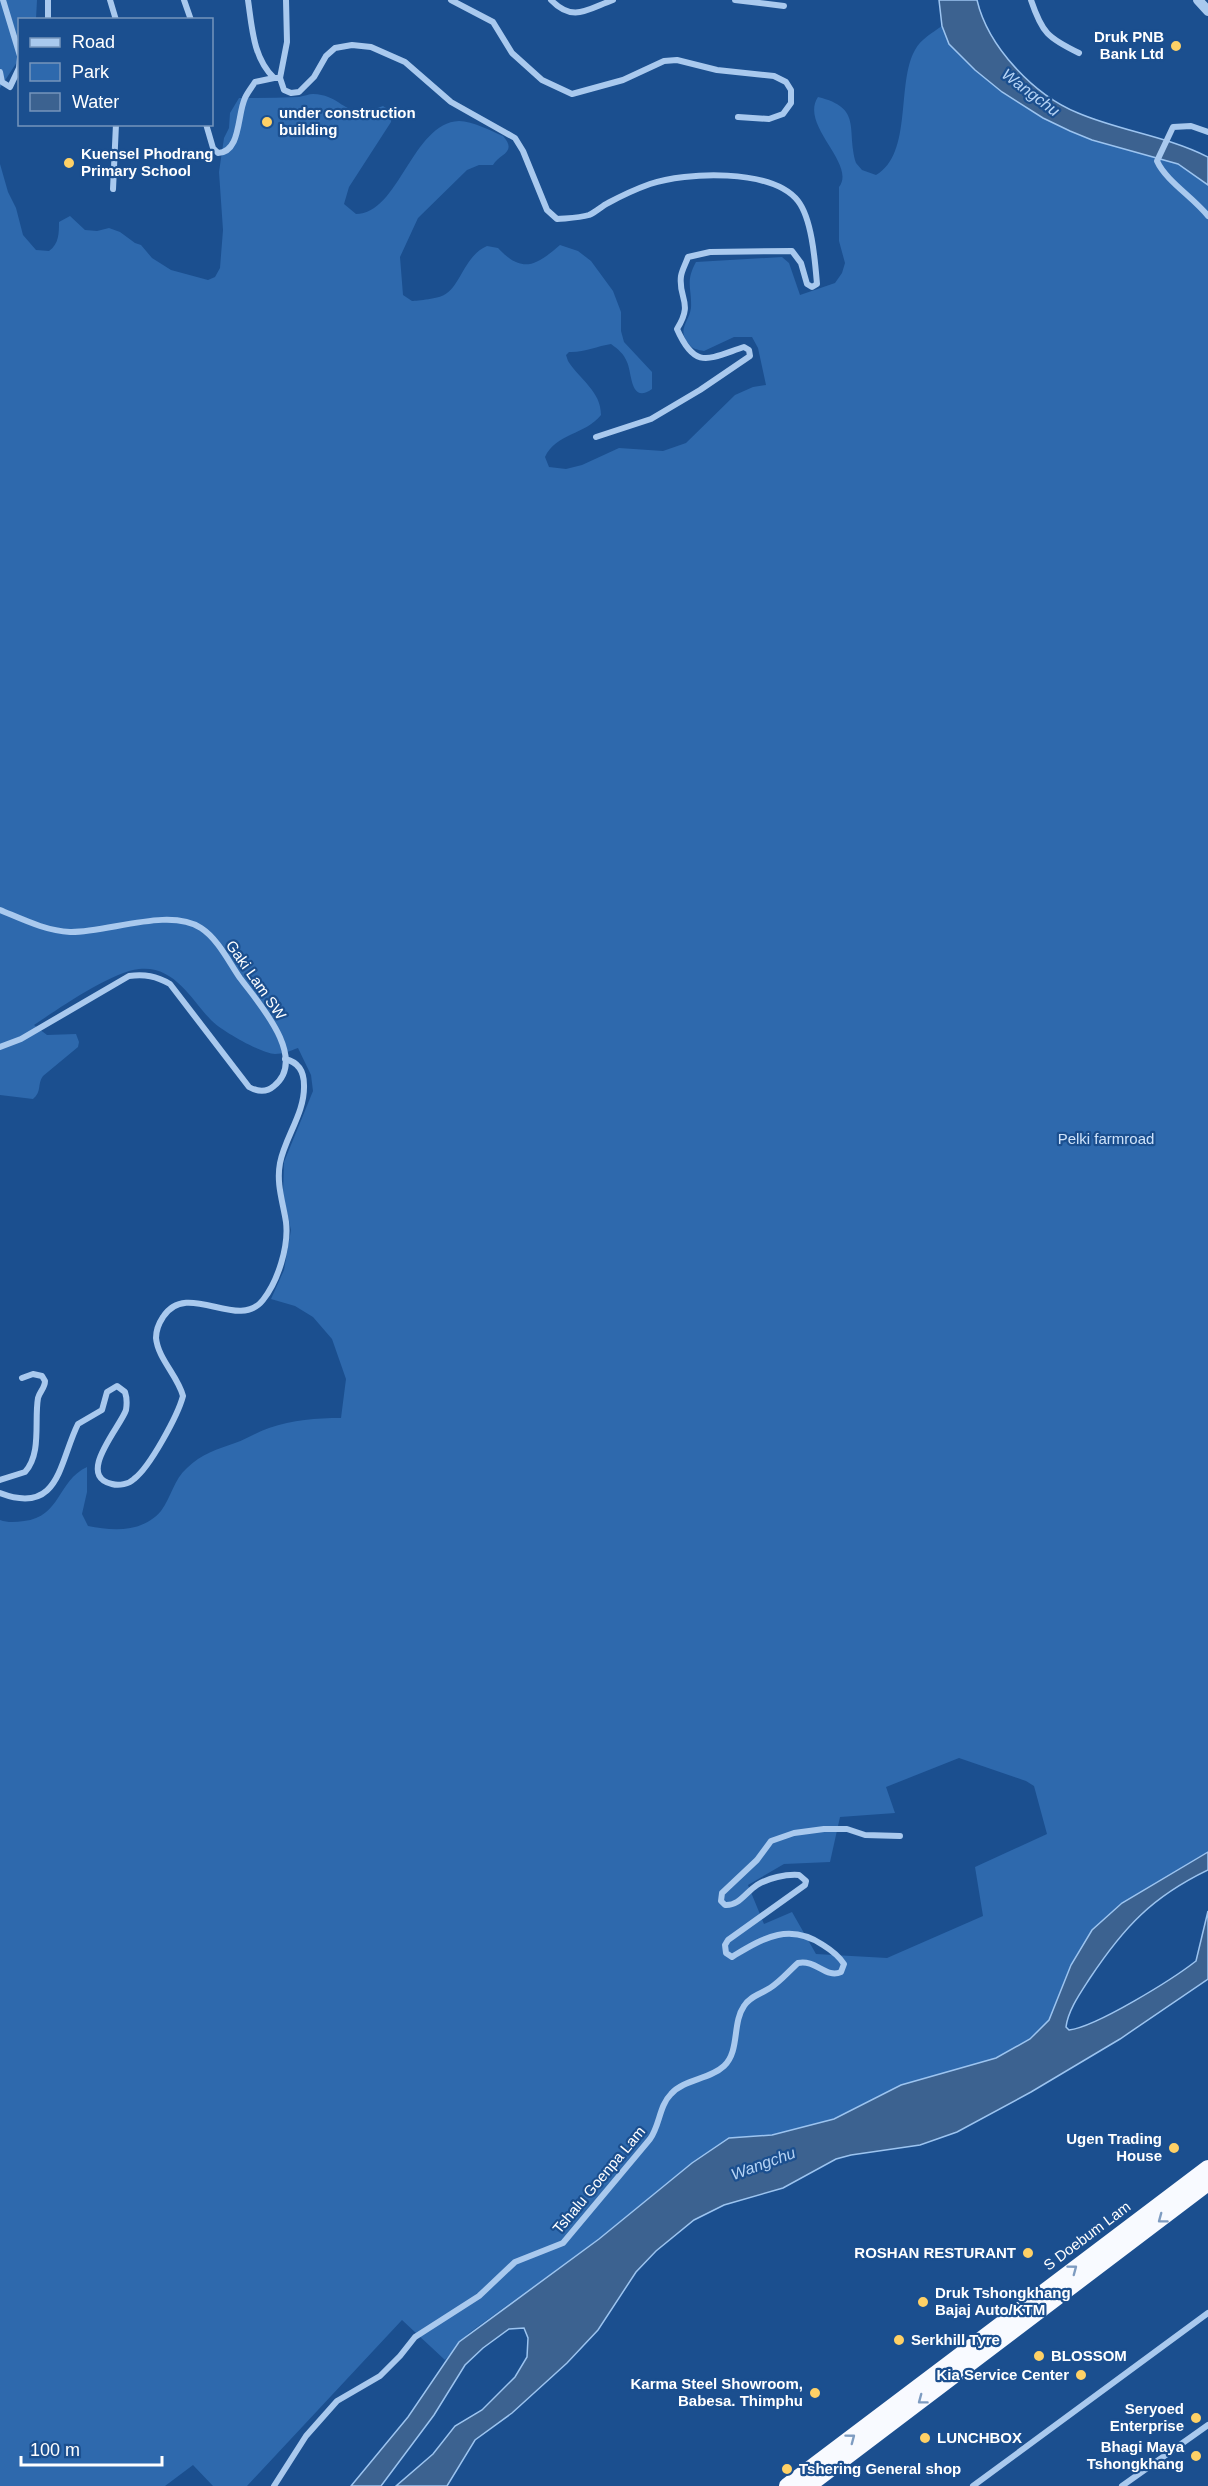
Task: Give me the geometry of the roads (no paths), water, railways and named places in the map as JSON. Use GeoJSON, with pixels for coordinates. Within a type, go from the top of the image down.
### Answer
{"type":"FeatureCollection","features":[{"type":"Feature","properties":{"kind":"highway","name":"S Doebum Lam"},"geometry":{"type":"LineString","coordinates":[[787,2486],[1208,2168]]}},
{"type":"Feature","properties":{"kind":"highway","name":"S Doebum Lam"},"geometry":{"type":"LineString","coordinates":[[808,2486],[1208,2183]]}},
{"type":"Feature","properties":{"kind":"street"},"geometry":{"type":"LineString","coordinates":[[3,0],[18,49]]}},
{"type":"Feature","properties":{"kind":"street"},"geometry":{"type":"LineString","coordinates":[[48,0],[48,18]]}},
{"type":"Feature","properties":{"kind":"street"},"geometry":{"type":"LineString","coordinates":[[110,0],[115,18]]}},
{"type":"Feature","properties":{"kind":"street"},"geometry":{"type":"LineString","coordinates":[[184,0],[190,18]]}},
{"type":"Feature","properties":{"kind":"street"},"geometry":{"type":"LineString","coordinates":[[248,0],[257,50],[264,68],[277,78],[284,90],[291,93],[299,92],[314,76],[326,56],[335,48],[352,45],[371,47],[405,62],[451,102],[515,138],[523,151],[547,210],[557,219],[591,214],[609,202],[652,184],[702,175],[733,175],[762,180],[797,199],[806,214],[818,284],[812,287],[807,284],[801,263],[792,251],[710,252],[688,257],[681,276],[686,305],[684,317],[677,329],[685,348],[695,357],[707,359],[744,347],[749,350],[750,356],[700,390],[651,419],[596,437]]}},
{"type":"Feature","properties":{"kind":"street"},"geometry":{"type":"LineString","coordinates":[[277,78],[287,42],[286,0]]}},
{"type":"Feature","properties":{"kind":"street"},"geometry":{"type":"LineString","coordinates":[[451,0],[493,22],[512,53],[542,80],[572,94],[623,80],[664,61],[677,60],[717,70],[774,76],[786,82],[791,90],[791,103],[783,114],[769,119],[738,117]]}},
{"type":"Feature","properties":{"kind":"street"},"geometry":{"type":"LineString","coordinates":[[551,0],[565,12],[578,13],[613,0]]}},
{"type":"Feature","properties":{"kind":"street"},"geometry":{"type":"LineString","coordinates":[[735,0],[784,6]]}},
{"type":"Feature","properties":{"kind":"street"},"geometry":{"type":"LineString","coordinates":[[1031,0],[1043,31],[1051,38],[1079,53]]}},
{"type":"Feature","properties":{"kind":"street"},"geometry":{"type":"LineString","coordinates":[[1198,0],[1208,11]]}},
{"type":"Feature","properties":{"kind":"street"},"geometry":{"type":"LineString","coordinates":[[0,72],[2,82],[10,87],[18,70]]}},
{"type":"Feature","properties":{"kind":"street"},"geometry":{"type":"LineString","coordinates":[[207,126],[213,148],[218,153],[225,153],[232,147],[244,99],[255,82],[277,78]]}},
{"type":"Feature","properties":{"kind":"street"},"geometry":{"type":"LineString","coordinates":[[113,189],[116,126]]}},
{"type":"Feature","properties":{"kind":"street"},"geometry":{"type":"LineString","coordinates":[[1208,132],[1191,126],[1173,127],[1157,161],[1162,172],[1188,193],[1208,216]]}},
{"type":"Feature","properties":{"kind":"street","name":"Gaki Lam SW"},"geometry":{"type":"LineString","coordinates":[[0,910],[62,932],[91,931],[168,920],[188,922],[197,926],[211,937],[270,1018],[283,1044],[285,1059]]}},
{"type":"Feature","properties":{"kind":"street"},"geometry":{"type":"LineString","coordinates":[[0,1047],[21,1039],[129,976],[144,974],[157,977],[170,984],[249,1087],[257,1092],[276,1085],[285,1059],[299,1065],[304,1086],[300,1109],[280,1165],[279,1188],[286,1234],[282,1257],[273,1283],[262,1302],[249,1310],[186,1303],[172,1307],[162,1317],[157,1332],[158,1344],[183,1396],[156,1450],[136,1478],[124,1484],[113,1484],[103,1480],[99,1470],[99,1455],[127,1407],[125,1392],[117,1386],[107,1392],[102,1410],[78,1424],[63,1464],[45,1492],[28,1500],[0,1492]]}},
{"type":"Feature","properties":{"kind":"street"},"geometry":{"type":"LineString","coordinates":[[0,1480],[25,1472],[33,1452],[37,1432],[38,1398],[45,1381],[42,1376],[33,1374],[22,1378]]}},
{"type":"Feature","properties":{"kind":"street","name":"Tshalu Goenpa Lam"},"geometry":{"type":"LineString","coordinates":[[274,2486],[306,2436],[337,2401],[380,2376],[415,2337],[479,2296],[515,2262],[563,2243],[656,2131],[666,2100],[673,2092],[725,2066],[734,2046],[740,2012],[751,1998],[772,1987],[798,1963],[812,1963],[831,1974],[837,1975],[841,1972],[844,1964],[840,1958],[806,1935],[771,1936],[732,1957],[726,1953],[725,1945],[728,1940],[806,1886],[804,1877],[786,1875],[757,1885],[732,1905],[725,1905],[721,1901],[722,1893],[757,1860],[771,1841],[794,1833],[824,1829],[847,1829],[865,1835],[900,1836]]}},
{"type":"Feature","properties":{"kind":"street"},"geometry":{"type":"LineString","coordinates":[[973,2486],[1208,2313]]}},
{"type":"Feature","properties":{"kind":"street"},"geometry":{"type":"LineString","coordinates":[[1122,2486],[1165,2453],[1208,2425]]}},
{"type":"Feature","properties":{"kind":"water","name":"Wangchu"},"geometry":{"type":"Polygon","coordinates":[[[939,0],[977,0],[991,35],[1002,52],[1030,82],[1061,105],[1094,119],[1176,144],[1208,157],[1208,185],[1178,164],[1092,140],[1070,131],[1043,118],[1002,92],[975,70],[949,44],[942,26],[939,0]]]}},
{"type":"Feature","properties":{"kind":"water","name":"Wangchu"},"geometry":{"type":"Polygon","coordinates":[[[1208,1852],[1208,1870],[1188,1880],[1155,1903],[1115,1943],[1079,1995],[1069,2014],[1066,2027],[1069,2030],[1081,2027],[1115,2012],[1196,1961],[1208,1911],[1208,1979],[1120,2039],[1031,2092],[957,2132],[920,2145],[836,2159],[783,2188],[724,2205],[694,2220],[656,2251],[636,2272],[598,2330],[567,2363],[512,2413],[475,2440],[447,2486],[396,2486],[433,2454],[455,2426],[482,2410],[515,2377],[527,2357],[528,2338],[524,2328],[509,2329],[465,2365],[434,2415],[381,2486],[351,2486],[408,2417],[459,2342],[599,2239],[692,2163],[729,2138],[772,2135],[834,2119],[901,2085],[996,2058],[1030,2039],[1049,2020],[1071,1965],[1092,1930],[1122,1903],[1208,1852]]]}},
{"type":"Feature","properties":{"kind":"place","name":"Druk PNB Bank Ltd"},"geometry":{"type":"Point","coordinates":[1176,46]}},
{"type":"Feature","properties":{"kind":"place","name":"under construction building"},"geometry":{"type":"Point","coordinates":[267,122]}},
{"type":"Feature","properties":{"kind":"place","name":"Kuensel Phodrang Primary School"},"geometry":{"type":"Point","coordinates":[69,163]}},
{"type":"Feature","properties":{"kind":"place","name":"Ugen Trading House"},"geometry":{"type":"Point","coordinates":[1174,2148]}},
{"type":"Feature","properties":{"kind":"place","name":"ROSHAN RESTURANT"},"geometry":{"type":"Point","coordinates":[1028,2253]}},
{"type":"Feature","properties":{"kind":"place","name":"Druk Tshongkhang Bajaj Auto/KTM"},"geometry":{"type":"Point","coordinates":[923,2302]}},
{"type":"Feature","properties":{"kind":"place","name":"Serkhill Tyre"},"geometry":{"type":"Point","coordinates":[899,2340]}},
{"type":"Feature","properties":{"kind":"place","name":"BLOSSOM"},"geometry":{"type":"Point","coordinates":[1039,2356]}},
{"type":"Feature","properties":{"kind":"place","name":"Kia Service Center"},"geometry":{"type":"Point","coordinates":[1081,2375]}},
{"type":"Feature","properties":{"kind":"place","name":"Karma Steel Showroom, Babesa. Thimphu"},"geometry":{"type":"Point","coordinates":[815,2393]}},
{"type":"Feature","properties":{"kind":"place","name":"Seryoed Enterprise"},"geometry":{"type":"Point","coordinates":[1196,2418]}},
{"type":"Feature","properties":{"kind":"place","name":"LUNCHBOX"},"geometry":{"type":"Point","coordinates":[925,2438]}},
{"type":"Feature","properties":{"kind":"place","name":"Bhagi Maya Tshongkhang"},"geometry":{"type":"Point","coordinates":[1196,2456]}},
{"type":"Feature","properties":{"kind":"place","name":"Tshering General shop"},"geometry":{"type":"Point","coordinates":[787,2469]}},
{"type":"Feature","properties":{"kind":"park label","name":"Pelki farmroad"},"geometry":{"type":"Point","coordinates":[1106,1139]}}]}
